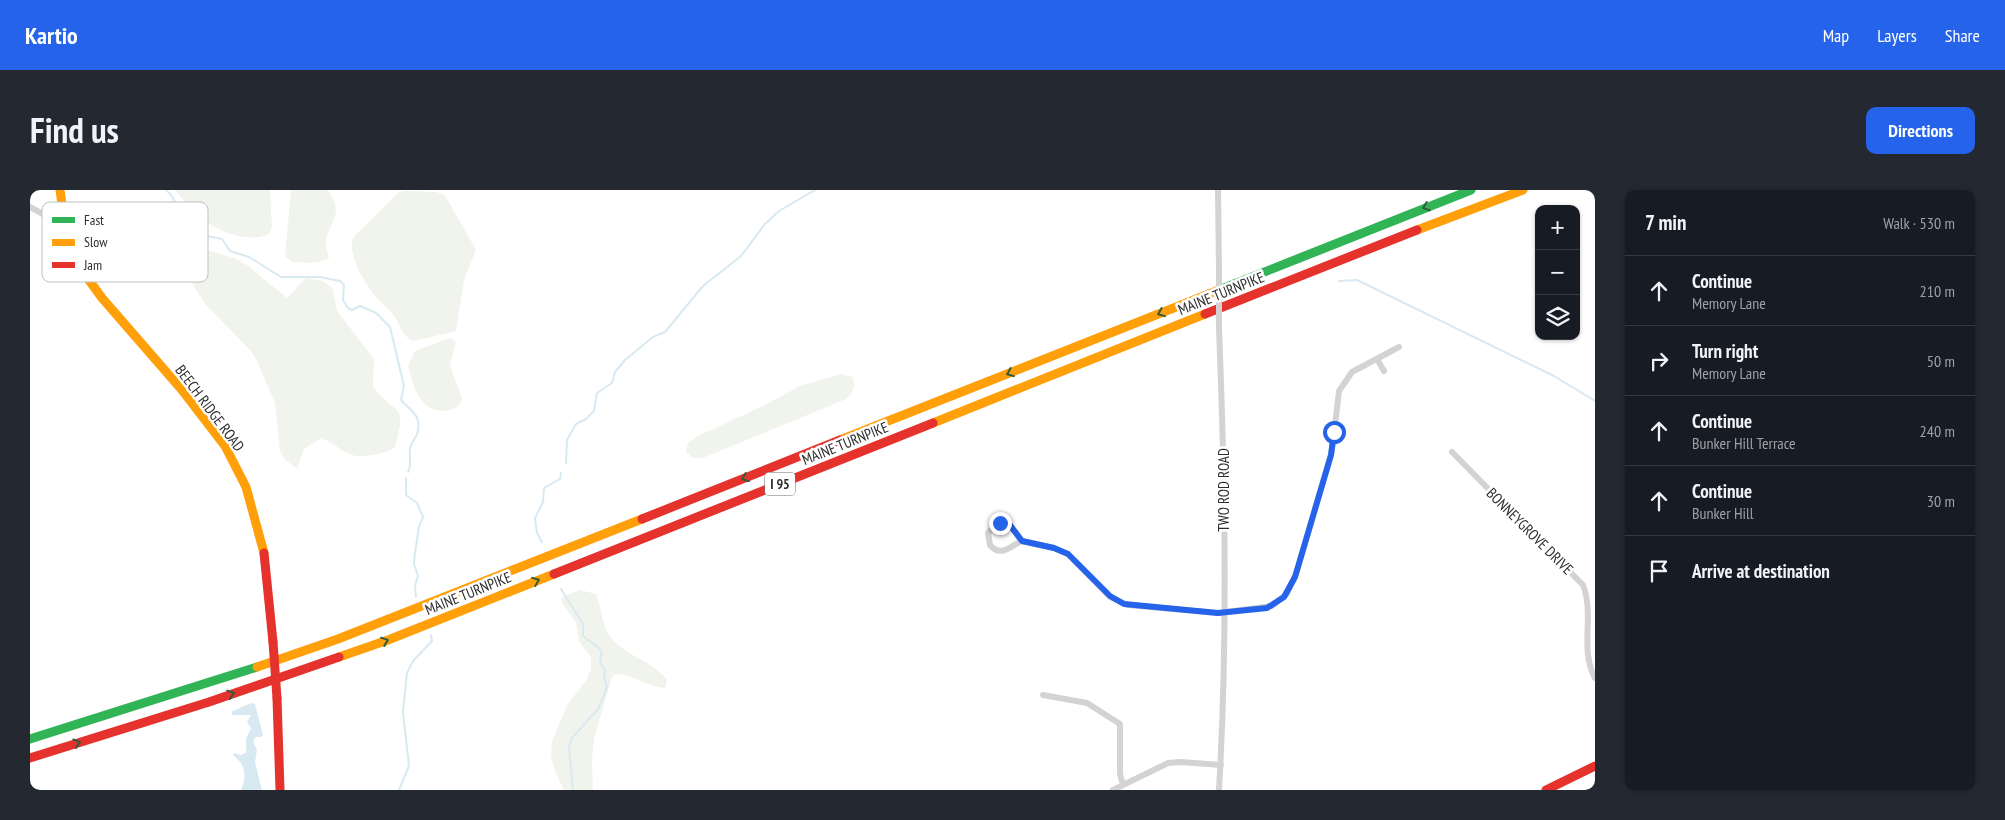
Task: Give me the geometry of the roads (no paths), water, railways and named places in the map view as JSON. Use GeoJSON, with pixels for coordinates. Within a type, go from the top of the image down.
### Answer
{"type":"FeatureCollection","features":[{"type":"Feature","properties":{"kind":"main road","name":"MAINE TURNPIKE"},"geometry":{"type":"LineString","coordinates":[[30,739],[231,676],[338,639],[1471,190]]}},
{"type":"Feature","properties":{"kind":"main road","name":"MAINE TURNPIKE"},"geometry":{"type":"LineString","coordinates":[[30,758],[209,702],[388,640],[1386,242],[1528,190]]}},
{"type":"Feature","properties":{"kind":"main road","name":"BEECH RIDGE ROAD"},"geometry":{"type":"LineString","coordinates":[[92,282],[211,428],[236,465],[255,511],[263,541],[269,581],[277,698],[280,790]]}},
{"type":"Feature","properties":{"kind":"main road"},"geometry":{"type":"LineString","coordinates":[[1546,790],[1595,766]]}},
{"type":"Feature","properties":{"kind":"street","name":"TWO ROD ROAD"},"geometry":{"type":"LineString","coordinates":[[1218,190],[1223,612],[1219,790]]}},
{"type":"Feature","properties":{"kind":"street"},"geometry":{"type":"LineString","coordinates":[[30,207],[42,214]]}},
{"type":"Feature","properties":{"kind":"street"},"geometry":{"type":"LineString","coordinates":[[1022,541],[1006,551],[997,551],[990,545],[988,533],[996,524],[1005,524],[1011,527],[1022,541],[1054,548],[1068,554],[1119,602],[1148,608],[1223,612],[1267,608],[1280,600],[1291,588],[1331,455],[1339,391],[1352,372],[1399,347]]}},
{"type":"Feature","properties":{"kind":"street"},"geometry":{"type":"LineString","coordinates":[[1377,359],[1384,371]]}},
{"type":"Feature","properties":{"kind":"street","name":"BONNEYGROVE DRIVE"},"geometry":{"type":"LineString","coordinates":[[1452,452],[1583,585],[1589,603],[1588,658],[1595,678]]}},
{"type":"Feature","properties":{"kind":"street"},"geometry":{"type":"LineString","coordinates":[[1043,694],[1087,702],[1120,724],[1120,774],[1123,785]]}},
{"type":"Feature","properties":{"kind":"street"},"geometry":{"type":"LineString","coordinates":[[1113,790],[1172,762],[1221,765]]}},
{"type":"Feature","properties":{"kind":"waterway"},"geometry":{"type":"LineString","coordinates":[[166,190],[175,202]]}},
{"type":"Feature","properties":{"kind":"waterway"},"geometry":{"type":"LineString","coordinates":[[566,463],[567,440],[576,424],[586,419],[594,411],[597,393],[612,383],[615,372],[625,360],[653,337],[665,332],[703,286],[741,256],[765,224],[779,211],[815,190]]}},
{"type":"Feature","properties":{"kind":"waterway"},"geometry":{"type":"LineString","coordinates":[[208,237],[222,239],[230,251],[249,257],[281,277],[320,277],[340,281],[344,285],[343,300],[348,308],[352,310],[360,306],[376,313],[390,327],[404,386],[401,400],[415,414],[418,423],[417,434],[412,442],[408,472]]}},
{"type":"Feature","properties":{"kind":"waterway"},"geometry":{"type":"LineString","coordinates":[[1339,281],[1357,280],[1554,376],[1595,401]]}},
{"type":"Feature","properties":{"kind":"waterway"},"geometry":{"type":"LineString","coordinates":[[542,542],[537,533],[535,518],[543,502],[544,488],[560,479],[561,473]]}},
{"type":"Feature","properties":{"kind":"waterway"},"geometry":{"type":"LineString","coordinates":[[406,478],[406,495],[417,503],[423,517],[419,527],[414,564],[418,576],[415,586],[416,597]]}},
{"type":"Feature","properties":{"kind":"waterway"},"geometry":{"type":"LineString","coordinates":[[561,589],[583,624],[583,636],[599,648],[602,653],[600,661],[605,669],[604,677],[607,687],[598,709],[572,738],[569,747],[573,790]]}},
{"type":"Feature","properties":{"kind":"waterway"},"geometry":{"type":"LineString","coordinates":[[399,790],[409,766],[403,712],[407,673],[413,661],[432,641],[431,635]]}}]}
